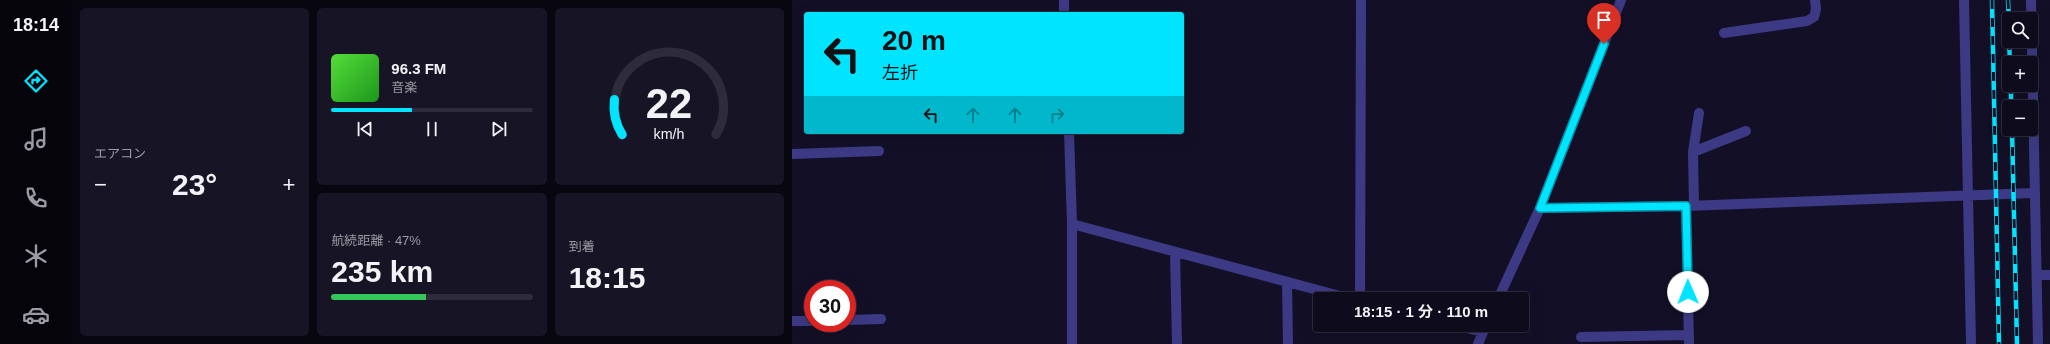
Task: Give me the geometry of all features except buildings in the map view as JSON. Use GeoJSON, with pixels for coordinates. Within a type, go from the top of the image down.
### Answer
{"type":"FeatureCollection","features":[{"type":"Feature","properties":{"kind":"street"},"geometry":{"type":"LineString","coordinates":[[1064,0],[1064,12]]}},
{"type":"Feature","properties":{"kind":"street"},"geometry":{"type":"LineString","coordinates":[[1360,292],[1361,0]]}},
{"type":"Feature","properties":{"kind":"street"},"geometry":{"type":"LineString","coordinates":[[1501,292],[1540,208],[1621,0]]}},
{"type":"Feature","properties":{"kind":"street"},"geometry":{"type":"LineString","coordinates":[[1724,33],[1807,21],[1814,17],[1816,9],[1814,0]]}},
{"type":"Feature","properties":{"kind":"street"},"geometry":{"type":"LineString","coordinates":[[1964,0],[1971,344]]}},
{"type":"Feature","properties":{"kind":"street"},"geometry":{"type":"LineString","coordinates":[[2031,0],[2038,344]]}},
{"type":"Feature","properties":{"kind":"street"},"geometry":{"type":"LineString","coordinates":[[1581,337],[1689,340],[1690,206],[1693,152],[1699,113]]}},
{"type":"Feature","properties":{"kind":"street"},"geometry":{"type":"LineString","coordinates":[[1693,152],[1746,131]]}},
{"type":"Feature","properties":{"kind":"street"},"geometry":{"type":"LineString","coordinates":[[1069,134],[1072,224],[1072,344]]}},
{"type":"Feature","properties":{"kind":"street"},"geometry":{"type":"LineString","coordinates":[[792,154],[879,151]]}},
{"type":"Feature","properties":{"kind":"street"},"geometry":{"type":"LineString","coordinates":[[1540,208],[1690,206],[2035,193]]}},
{"type":"Feature","properties":{"kind":"street"},"geometry":{"type":"LineString","coordinates":[[1072,224],[1325,292]]}},
{"type":"Feature","properties":{"kind":"street"},"geometry":{"type":"LineString","coordinates":[[1175,252],[1177,344]]}},
{"type":"Feature","properties":{"kind":"street"},"geometry":{"type":"LineString","coordinates":[[2037,275],[2050,275]]}},
{"type":"Feature","properties":{"kind":"street"},"geometry":{"type":"LineString","coordinates":[[1287,282],[1288,344]]}},
{"type":"Feature","properties":{"kind":"street"},"geometry":{"type":"LineString","coordinates":[[856,320],[881,319]]}},
{"type":"Feature","properties":{"kind":"street"},"geometry":{"type":"LineString","coordinates":[[792,322],[804,321]]}},
{"type":"Feature","properties":{"kind":"street"},"geometry":{"type":"LineString","coordinates":[[1478,344],[1483,332]]}},
{"type":"Feature","properties":{"kind":"railway"},"geometry":{"type":"LineString","coordinates":[[1992,0],[1999,344]]}},
{"type":"Feature","properties":{"kind":"railway"},"geometry":{"type":"LineString","coordinates":[[2008,0],[2008,12]]}},
{"type":"Feature","properties":{"kind":"railway"},"geometry":{"type":"LineString","coordinates":[[2009,48],[2010,56]]}},
{"type":"Feature","properties":{"kind":"railway"},"geometry":{"type":"LineString","coordinates":[[2011,92],[2011,100]]}},
{"type":"Feature","properties":{"kind":"railway"},"geometry":{"type":"LineString","coordinates":[[2012,136],[2017,344]]}},
{"type":"Feature","properties":{"kind":"route"},"geometry":{"type":"LineString","coordinates":[[1604,44],[1540,208],[1686,206],[1688,292]]}}]}
